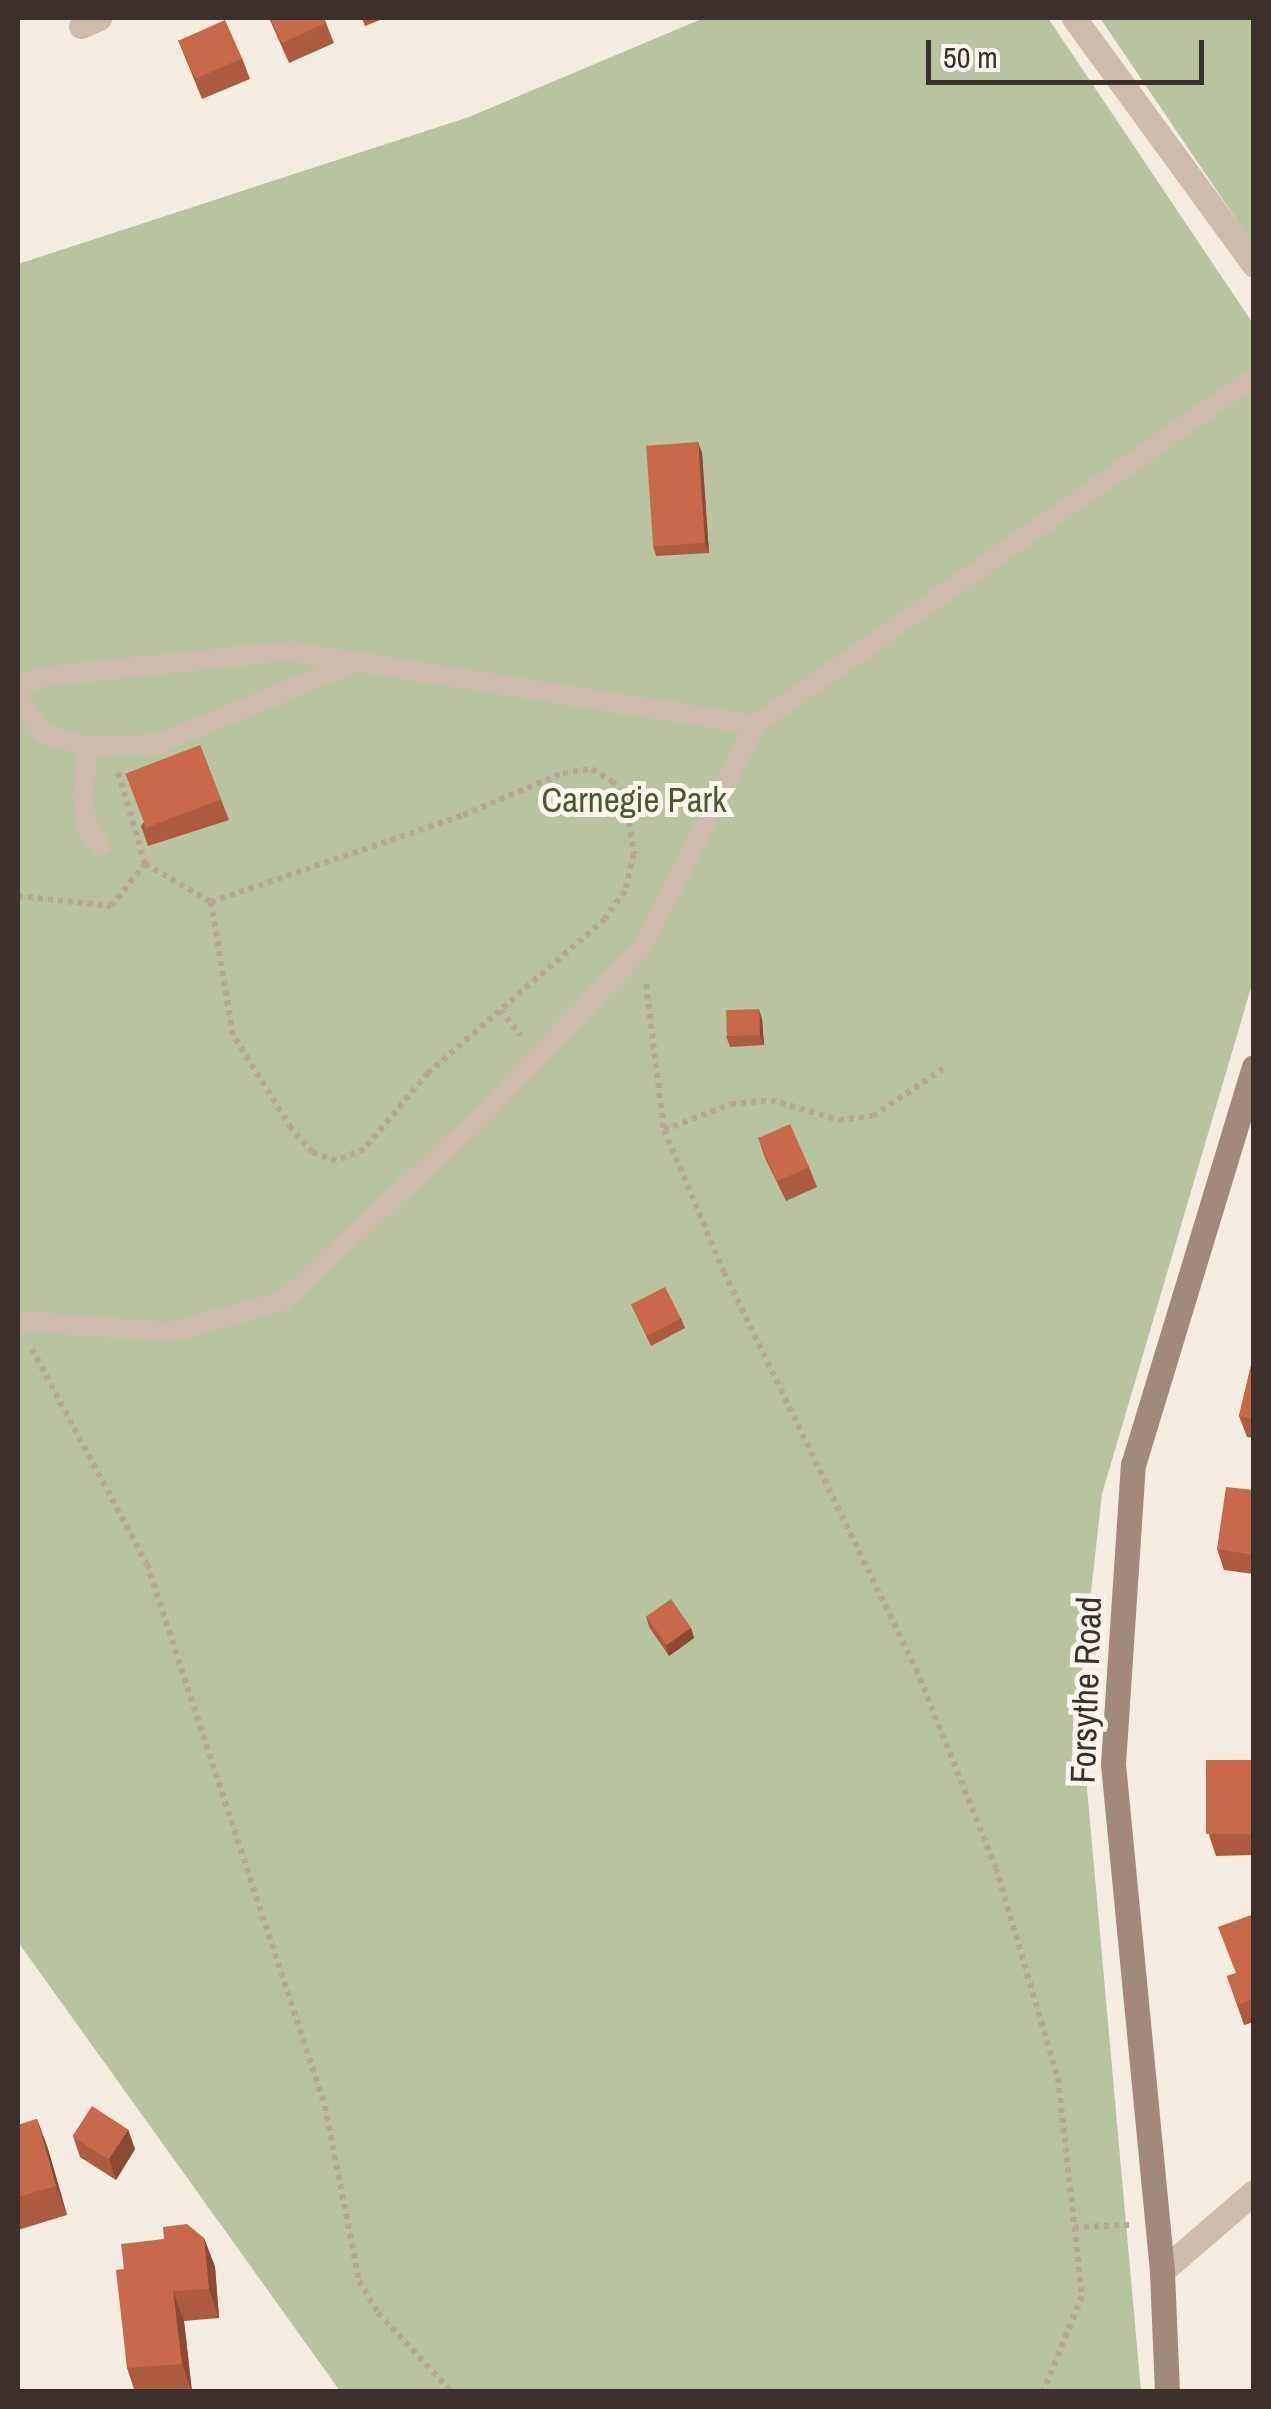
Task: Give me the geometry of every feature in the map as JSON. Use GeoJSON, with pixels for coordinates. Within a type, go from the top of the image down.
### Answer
{"type":"FeatureCollection","features":[{"type":"Feature","properties":{"kind":"street"},"geometry":{"type":"LineString","coordinates":[[1074,18],[1254,265]]}},
{"type":"Feature","properties":{"kind":"street","name":"Forsythe Road"},"geometry":{"type":"LineString","coordinates":[[1166,2392],[1162,2271],[1113,1764],[1134,1465],[1254,1067]]}},
{"type":"Feature","properties":{"kind":"street"},"geometry":{"type":"LineString","coordinates":[[1162,2271],[1254,2192]]}},
{"type":"Feature","properties":{"kind":"lane"},"geometry":{"type":"LineString","coordinates":[[18,1324],[171,1332],[283,1301],[474,1122],[642,948],[756,725],[1254,377]]}},
{"type":"Feature","properties":{"kind":"lane"},"geometry":{"type":"LineString","coordinates":[[18,688],[40,677],[288,650],[756,725]]}},
{"type":"Feature","properties":{"kind":"lane"},"geometry":{"type":"LineString","coordinates":[[18,698],[44,734],[99,746],[158,744],[357,662]]}},
{"type":"Feature","properties":{"kind":"lane"},"geometry":{"type":"LineString","coordinates":[[99,746],[82,796],[88,830],[101,845]]}},
{"type":"Feature","properties":{"kind":"path"},"geometry":{"type":"LineString","coordinates":[[99,746],[145,864],[211,902]]}},
{"type":"Feature","properties":{"kind":"path"},"geometry":{"type":"LineString","coordinates":[[592,769],[612,780],[626,802],[634,854],[625,891],[605,919],[428,1073],[364,1149],[336,1161],[313,1152],[290,1128],[233,1034],[211,902],[563,773],[592,769]]}},
{"type":"Feature","properties":{"kind":"path"},"geometry":{"type":"LineString","coordinates":[[18,896],[111,906],[145,864]]}},
{"type":"Feature","properties":{"kind":"path"},"geometry":{"type":"LineString","coordinates":[[642,948],[664,1130],[724,1272],[916,1669],[996,1868],[1058,2078],[1082,2296],[1043,2392]]}},
{"type":"Feature","properties":{"kind":"path"},"geometry":{"type":"LineString","coordinates":[[664,1130],[731,1104],[771,1100],[839,1120],[873,1116],[947,1066]]}},
{"type":"Feature","properties":{"kind":"path"},"geometry":{"type":"LineString","coordinates":[[18,1324],[147,1564],[326,2106],[360,2280],[378,2313],[452,2392]]}},
{"type":"Feature","properties":{"kind":"path"},"geometry":{"type":"LineString","coordinates":[[1074,2228],[1135,2225]]}},
{"type":"Feature","properties":{"kind":"green space","name":"Carnegie Park"},"geometry":{"type":"Polygon","coordinates":[[[704,18],[1048,18],[1254,325],[1253,981],[1102,1494],[1079,1699],[1141,2391],[340,2391],[18,1942],[18,264],[469,117],[704,18]]]}},
{"type":"Feature","properties":{"kind":"green space"},"geometry":{"type":"Polygon","coordinates":[[[1100,18],[1253,18],[1253,244],[1100,18]]]}},
{"type":"Feature","properties":{"kind":"building"},"geometry":{"type":"Polygon","coordinates":[[[270,18],[324,18],[326,23],[282,43],[270,18]]]}},
{"type":"Feature","properties":{"kind":"building"},"geometry":{"type":"Polygon","coordinates":[[[225,20],[242,58],[195,79],[178,41],[225,20]]]}},
{"type":"Feature","properties":{"kind":"building"},"geometry":{"type":"Polygon","coordinates":[[[698,442],[705,543],[653,546],[646,446],[698,442]]]}},
{"type":"Feature","properties":{"kind":"building"},"geometry":{"type":"Polygon","coordinates":[[[200,745],[221,799],[146,828],[125,774],[200,745]]]}},
{"type":"Feature","properties":{"kind":"building"},"geometry":{"type":"Polygon","coordinates":[[[759,1009],[760,1035],[727,1036],[726,1010],[759,1009]]]}},
{"type":"Feature","properties":{"kind":"building"},"geometry":{"type":"Polygon","coordinates":[[[790,1124],[809,1167],[777,1181],[758,1138],[790,1124]]]}},
{"type":"Feature","properties":{"kind":"building"},"geometry":{"type":"Polygon","coordinates":[[[665,1287],[681,1318],[647,1335],[631,1304],[665,1287]]]}},
{"type":"Feature","properties":{"kind":"building"},"geometry":{"type":"Polygon","coordinates":[[[1254,1353],[1254,1419],[1239,1416],[1254,1353]]]}},
{"type":"Feature","properties":{"kind":"building"},"geometry":{"type":"Polygon","coordinates":[[[1226,1487],[1254,1490],[1254,1555],[1217,1549],[1226,1487]]]}},
{"type":"Feature","properties":{"kind":"building"},"geometry":{"type":"Polygon","coordinates":[[[671,1599],[691,1628],[667,1645],[646,1616],[671,1599]]]}},
{"type":"Feature","properties":{"kind":"building"},"geometry":{"type":"Polygon","coordinates":[[[1206,1760],[1254,1760],[1254,1834],[1206,1834],[1206,1760]]]}},
{"type":"Feature","properties":{"kind":"building"},"geometry":{"type":"Polygon","coordinates":[[[1254,1914],[1254,1998],[1237,2005],[1227,1976],[1236,1973],[1218,1927],[1254,1914]]]}},
{"type":"Feature","properties":{"kind":"building"},"geometry":{"type":"Polygon","coordinates":[[[92,2106],[128,2129],[108,2160],[72,2136],[92,2106]]]}},
{"type":"Feature","properties":{"kind":"building"},"geometry":{"type":"Polygon","coordinates":[[[37,2119],[56,2186],[18,2197],[18,2125],[37,2119]]]}},
{"type":"Feature","properties":{"kind":"building"},"geometry":{"type":"Polygon","coordinates":[[[187,2224],[204,2238],[209,2289],[173,2291],[182,2364],[127,2368],[116,2270],[124,2269],[121,2244],[164,2239],[163,2227],[187,2224]]]}}]}
